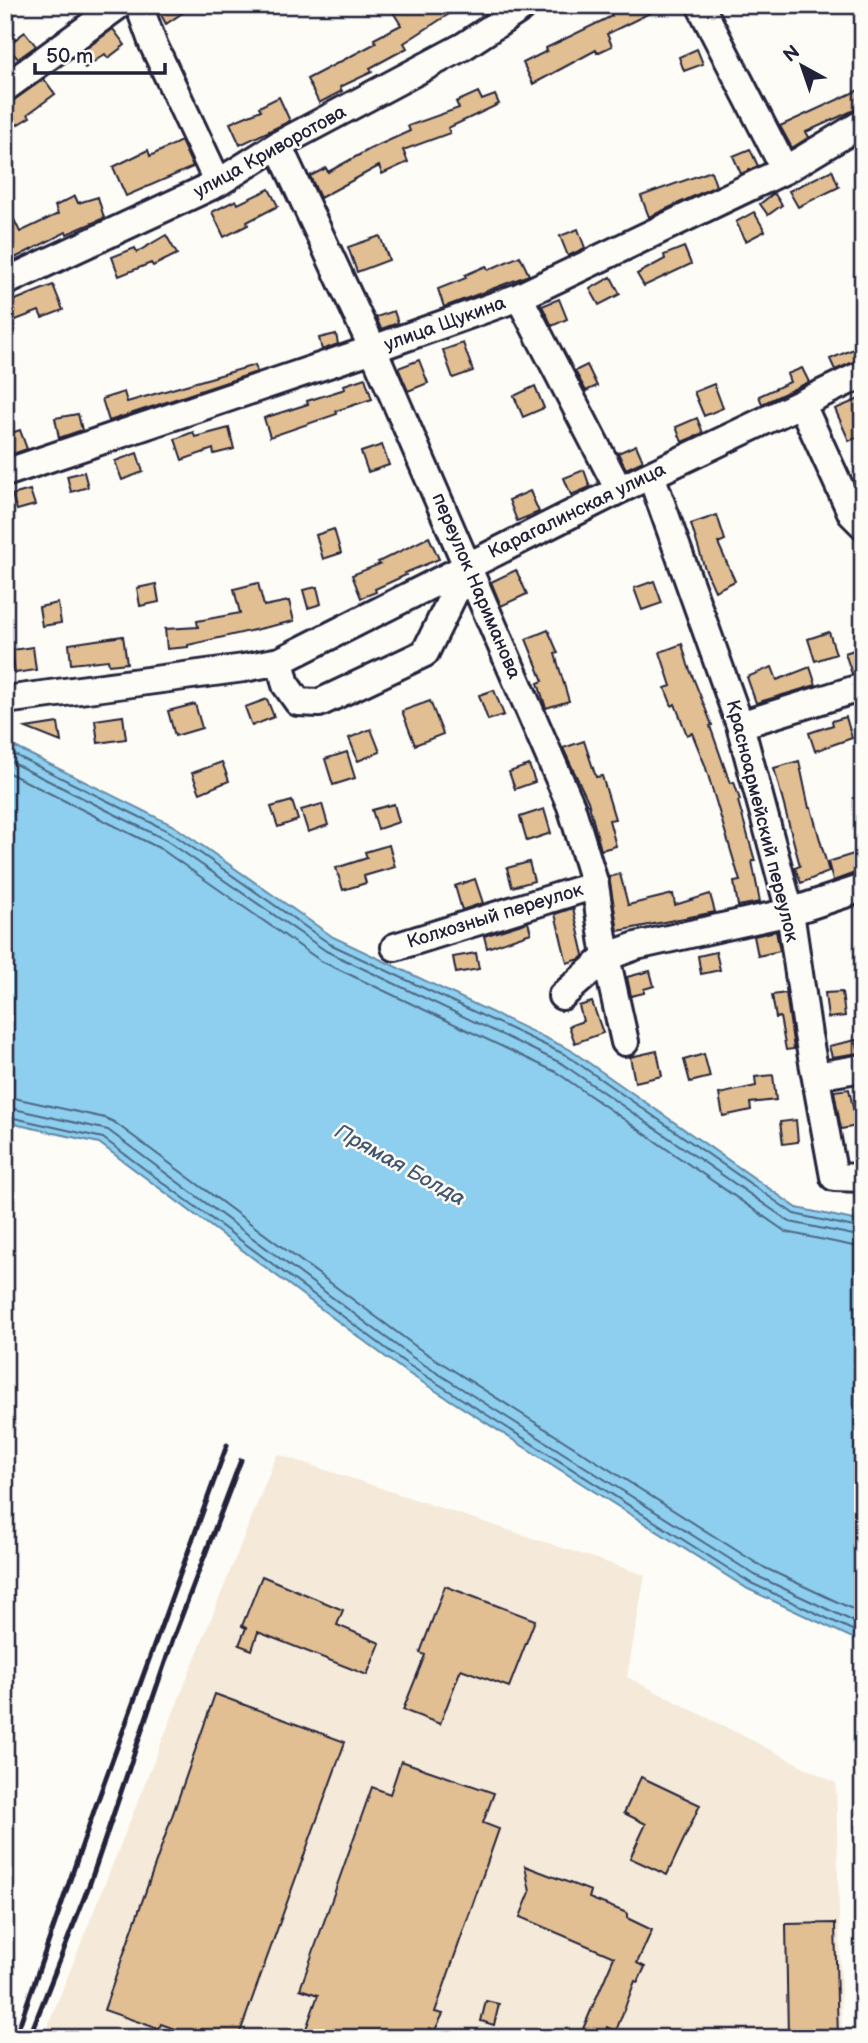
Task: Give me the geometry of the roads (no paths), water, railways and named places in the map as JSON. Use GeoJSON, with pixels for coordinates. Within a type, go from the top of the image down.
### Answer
{"type":"FeatureCollection","features":[{"type":"Feature","properties":{"kind":"street"},"geometry":{"type":"LineString","coordinates":[[5,88],[119,5]]}},
{"type":"Feature","properties":{"kind":"street"},"geometry":{"type":"LineString","coordinates":[[139,5],[153,44],[218,183]]}},
{"type":"Feature","properties":{"kind":"street","name":"улица Криворотова"},"geometry":{"type":"LineString","coordinates":[[5,282],[218,183],[278,145],[464,47],[526,5]]}},
{"type":"Feature","properties":{"kind":"street"},"geometry":{"type":"LineString","coordinates":[[700,5],[785,170]]}},
{"type":"Feature","properties":{"kind":"street","name":"улица Щукина"},"geometry":{"type":"LineString","coordinates":[[5,473],[519,297],[785,170],[863,123]]}},
{"type":"Feature","properties":{"kind":"street","name":"переулок Нариманова"},"geometry":{"type":"LineString","coordinates":[[278,145],[373,349],[571,806],[595,885],[606,957],[625,1042]]}},
{"type":"Feature","properties":{"kind":"street"},"geometry":{"type":"LineString","coordinates":[[519,297],[619,490]]}},
{"type":"Feature","properties":{"kind":"street","name":"Карагалинская улица"},"geometry":{"type":"LineString","coordinates":[[5,700],[280,661],[619,490],[863,374]]}},
{"type":"Feature","properties":{"kind":"street"},"geometry":{"type":"LineString","coordinates":[[802,405],[852,514],[863,525]]}},
{"type":"Feature","properties":{"kind":"street","name":"Красноармейский переулок"},"geometry":{"type":"LineString","coordinates":[[651,475],[740,725],[790,912],[834,1177],[863,1178]]}},
{"type":"Feature","properties":{"kind":"street"},"geometry":{"type":"LineString","coordinates":[[280,661],[286,685],[298,702],[319,704],[425,653],[468,565]]}},
{"type":"Feature","properties":{"kind":"street"},"geometry":{"type":"LineString","coordinates":[[740,725],[863,687]]}},
{"type":"Feature","properties":{"kind":"street","name":"Колхозный переулок"},"geometry":{"type":"LineString","coordinates":[[395,947],[595,885]]}},
{"type":"Feature","properties":{"kind":"street"},"geometry":{"type":"LineString","coordinates":[[562,996],[606,957],[636,946],[790,912],[863,888]]}},
{"type":"Feature","properties":{"kind":"street"},"geometry":{"type":"LineString","coordinates":[[816,1076],[863,1068]]}},
{"type":"Feature","properties":{"kind":"water","name":"Прямая Болда"},"geometry":{"type":"Polygon","coordinates":[[[5,742],[174,826],[333,937],[569,1049],[797,1208],[863,1222],[863,1643],[748,1589],[403,1370],[99,1143],[5,1122],[5,742]]]}},
{"type":"Feature","properties":{"kind":"railway"},"geometry":{"type":"LineString","coordinates":[[15,2038],[227,1445]]}},
{"type":"Feature","properties":{"kind":"railway"},"geometry":{"type":"LineString","coordinates":[[29,2038],[90,1883],[174,1636],[241,1460]]}}]}
